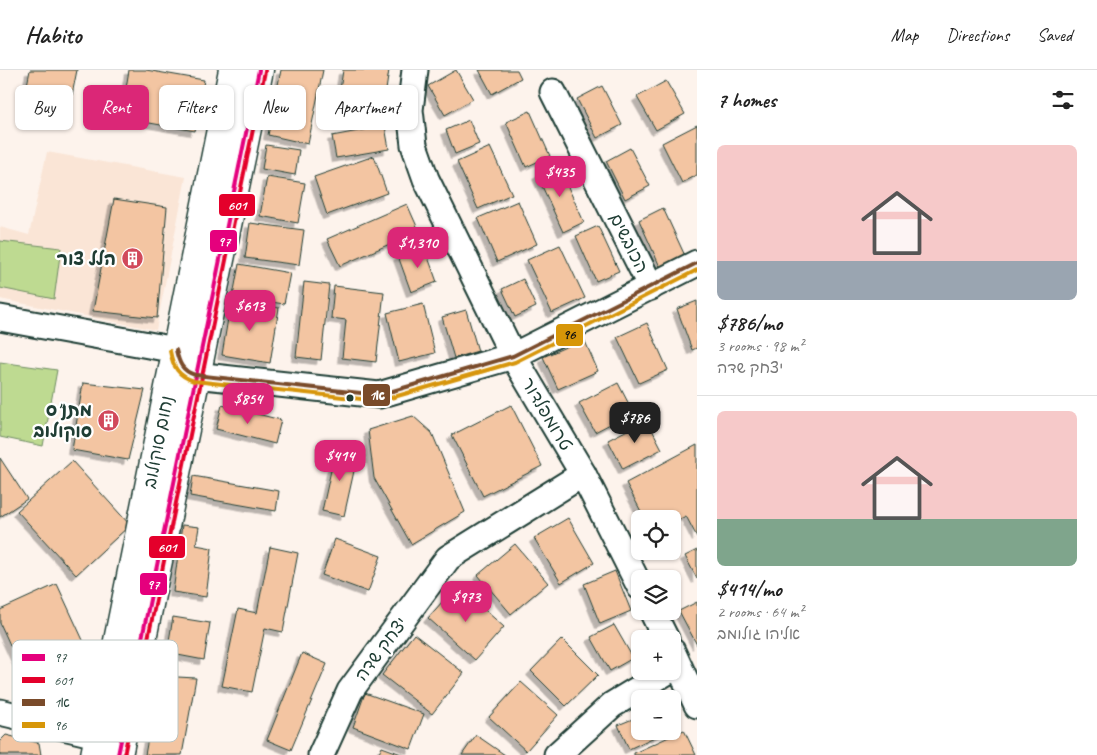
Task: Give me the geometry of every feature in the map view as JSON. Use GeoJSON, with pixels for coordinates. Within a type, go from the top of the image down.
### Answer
{"type":"FeatureCollection","features":[{"type":"Feature","properties":{"kind":"main road","name":"נחום סוקולוב"},"geometry":{"type":"LineString","coordinates":[[126,640],[176,350],[233,70]]}},
{"type":"Feature","properties":{"kind":"main road","name":"נחום סוקולוב"},"geometry":{"type":"LineString","coordinates":[[133,640],[195,375],[259,70]]}},
{"type":"Feature","properties":{"kind":"street","name":"טרומפלדור"},"geometry":{"type":"LineString","coordinates":[[415,70],[410,110],[414,145],[426,179],[513,356],[583,474],[631,570]]}},
{"type":"Feature","properties":{"kind":"street","name":"הכובשים"},"geometry":{"type":"LineString","coordinates":[[553,92],[651,287]]}},
{"type":"Feature","properties":{"kind":"street"},"geometry":{"type":"LineString","coordinates":[[0,318],[176,350],[178,364],[186,373],[195,375],[379,395],[513,356],[697,264]]}},
{"type":"Feature","properties":{"kind":"street","name":"יצחק שדה"},"geometry":{"type":"LineString","coordinates":[[321,755],[350,691],[448,558],[583,474]]}},
{"type":"Feature","properties":{"kind":"street"},"geometry":{"type":"LineString","coordinates":[[681,678],[697,705]]}},
{"type":"Feature","properties":{"kind":"street"},"geometry":{"type":"LineString","coordinates":[[557,755],[612,705],[649,680]]}},
{"type":"Feature","properties":{"kind":"street"},"geometry":{"type":"LineString","coordinates":[[0,712],[12,716]]}},
{"type":"Feature","properties":{"kind":"street"},"geometry":{"type":"LineString","coordinates":[[95,742],[108,746]]}},
{"type":"Feature","properties":{"kind":"shaded area"},"geometry":{"type":"Polygon","coordinates":[[[47,152],[186,177],[156,330],[0,299],[0,227],[29,235],[47,152]]]}},
{"type":"Feature","properties":{"kind":"green space"},"geometry":{"type":"Polygon","coordinates":[[[0,241],[61,248],[54,299],[0,288],[0,241]]]}},
{"type":"Feature","properties":{"kind":"green space"},"geometry":{"type":"Polygon","coordinates":[[[0,362],[57,370],[43,446],[0,437],[0,362]]]}},
{"type":"Feature","properties":{"kind":"building"},"geometry":{"type":"Polygon","coordinates":[[[30,70],[77,70],[73,90],[73,85],[27,85],[30,70]]]}},
{"type":"Feature","properties":{"kind":"building"},"geometry":{"type":"Polygon","coordinates":[[[129,70],[146,70],[204,80],[203,85],[159,85],[159,125],[149,123],[149,85],[126,85],[129,70]]]}},
{"type":"Feature","properties":{"kind":"building"},"geometry":{"type":"Polygon","coordinates":[[[281,70],[323,70],[320,85],[316,85],[316,105],[308,144],[268,135],[269,130],[306,130],[306,85],[278,85],[281,70]]]}},
{"type":"Feature","properties":{"kind":"building"},"geometry":{"type":"Polygon","coordinates":[[[343,70],[389,70],[387,85],[341,85],[343,70]]]}},
{"type":"Feature","properties":{"kind":"building"},"geometry":{"type":"Polygon","coordinates":[[[456,70],[473,99],[445,115],[428,86],[456,70]]]}},
{"type":"Feature","properties":{"kind":"building"},"geometry":{"type":"Polygon","coordinates":[[[479,70],[517,70],[521,78],[492,94],[479,70]]]}},
{"type":"Feature","properties":{"kind":"building"},"geometry":{"type":"Polygon","coordinates":[[[666,81],[685,114],[656,130],[637,97],[666,81]]]}},
{"type":"Feature","properties":{"kind":"building"},"geometry":{"type":"Polygon","coordinates":[[[602,86],[622,125],[597,138],[577,99],[602,86]]]}},
{"type":"Feature","properties":{"kind":"building"},"geometry":{"type":"Polygon","coordinates":[[[530,111],[550,156],[526,167],[506,122],[530,111]]]}},
{"type":"Feature","properties":{"kind":"building"},"geometry":{"type":"Polygon","coordinates":[[[469,120],[479,144],[455,154],[446,130],[469,120]]]}},
{"type":"Feature","properties":{"kind":"building"},"geometry":{"type":"Polygon","coordinates":[[[697,125],[697,175],[682,183],[662,143],[697,125]]]}},
{"type":"Feature","properties":{"kind":"building"},"geometry":{"type":"Polygon","coordinates":[[[364,130],[386,130],[389,149],[336,158],[332,136],[364,130]]]}},
{"type":"Feature","properties":{"kind":"building"},"geometry":{"type":"Polygon","coordinates":[[[266,145],[299,150],[295,175],[262,169],[266,145]]]}},
{"type":"Feature","properties":{"kind":"building"},"geometry":{"type":"Polygon","coordinates":[[[490,147],[512,194],[478,209],[457,162],[490,147]]]}},
{"type":"Feature","properties":{"kind":"building"},"geometry":{"type":"Polygon","coordinates":[[[630,148],[650,186],[625,199],[606,161],[630,148]]]}},
{"type":"Feature","properties":{"kind":"building"},"geometry":{"type":"Polygon","coordinates":[[[374,156],[387,193],[327,215],[314,177],[374,156]]]}},
{"type":"Feature","properties":{"kind":"building"},"geometry":{"type":"Polygon","coordinates":[[[558,165],[584,222],[563,232],[537,175],[558,165]]]}},
{"type":"Feature","properties":{"kind":"building"},"geometry":{"type":"Polygon","coordinates":[[[267,177],[305,183],[298,223],[260,216],[267,177]]]}},
{"type":"Feature","properties":{"kind":"building","name":"הלל צור"},"geometry":{"type":"Polygon","coordinates":[[[114,199],[167,207],[157,318],[93,311],[114,199]]]}},
{"type":"Feature","properties":{"kind":"building"},"geometry":{"type":"Polygon","coordinates":[[[518,201],[537,244],[497,262],[478,218],[518,201]]]}},
{"type":"Feature","properties":{"kind":"building"},"geometry":{"type":"Polygon","coordinates":[[[407,204],[419,231],[340,266],[327,239],[407,204]]]}},
{"type":"Feature","properties":{"kind":"building"},"geometry":{"type":"Polygon","coordinates":[[[663,208],[686,258],[661,269],[639,220],[663,208]]]}},
{"type":"Feature","properties":{"kind":"building"},"geometry":{"type":"Polygon","coordinates":[[[250,223],[304,230],[299,265],[245,258],[250,223]]]}},
{"type":"Feature","properties":{"kind":"building"},"geometry":{"type":"Polygon","coordinates":[[[598,226],[619,271],[596,281],[576,236],[598,226]]]}},
{"type":"Feature","properties":{"kind":"building"},"geometry":{"type":"Polygon","coordinates":[[[560,245],[585,298],[552,313],[527,260],[560,245]]]}},
{"type":"Feature","properties":{"kind":"building"},"geometry":{"type":"Polygon","coordinates":[[[424,246],[437,282],[411,292],[398,256],[424,246]]]}},
{"type":"Feature","properties":{"kind":"building"},"geometry":{"type":"Polygon","coordinates":[[[239,264],[290,273],[284,304],[233,296],[239,264]]]}},
{"type":"Feature","properties":{"kind":"building"},"geometry":{"type":"Polygon","coordinates":[[[523,279],[536,307],[515,317],[502,289],[523,279]]]}},
{"type":"Feature","properties":{"kind":"building"},"geometry":{"type":"Polygon","coordinates":[[[304,282],[329,285],[321,360],[296,357],[304,282]]]}},
{"type":"Feature","properties":{"kind":"building"},"geometry":{"type":"Polygon","coordinates":[[[334,286],[384,292],[376,362],[342,358],[346,320],[331,318],[334,286]]]}},
{"type":"Feature","properties":{"kind":"building"},"geometry":{"type":"Polygon","coordinates":[[[231,300],[279,308],[270,363],[222,355],[231,300]]]}},
{"type":"Feature","properties":{"kind":"building"},"geometry":{"type":"Polygon","coordinates":[[[697,301],[697,348],[692,350],[677,309],[697,301]]]}},
{"type":"Feature","properties":{"kind":"building"},"geometry":{"type":"Polygon","coordinates":[[[423,304],[435,353],[399,362],[387,313],[423,304]]]}},
{"type":"Feature","properties":{"kind":"building"},"geometry":{"type":"Polygon","coordinates":[[[466,310],[478,351],[454,358],[442,317],[466,310]]]}},
{"type":"Feature","properties":{"kind":"building"},"geometry":{"type":"Polygon","coordinates":[[[647,323],[668,370],[639,383],[617,337],[647,323]]]}},
{"type":"Feature","properties":{"kind":"building"},"geometry":{"type":"Polygon","coordinates":[[[584,339],[598,371],[558,389],[543,357],[584,339]]]}},
{"type":"Feature","properties":{"kind":"building","name":"מתנ\"ס סוקולוב"},"geometry":{"type":"Polygon","coordinates":[[[83,383],[145,390],[128,460],[72,450],[83,383]]]}},
{"type":"Feature","properties":{"kind":"building"},"geometry":{"type":"Polygon","coordinates":[[[618,383],[633,412],[595,432],[579,403],[618,383]]]}},
{"type":"Feature","properties":{"kind":"building"},"geometry":{"type":"Polygon","coordinates":[[[222,405],[281,420],[275,444],[216,429],[222,405]]]}},
{"type":"Feature","properties":{"kind":"building"},"geometry":{"type":"Polygon","coordinates":[[[511,405],[542,466],[483,496],[452,435],[511,405]]]}},
{"type":"Feature","properties":{"kind":"building"},"geometry":{"type":"Polygon","coordinates":[[[413,416],[432,433],[465,512],[411,544],[374,478],[368,430],[413,416]]]}},
{"type":"Feature","properties":{"kind":"building"},"geometry":{"type":"Polygon","coordinates":[[[647,420],[662,449],[623,469],[608,440],[647,420]]]}},
{"type":"Feature","properties":{"kind":"building"},"geometry":{"type":"Polygon","coordinates":[[[697,445],[697,537],[686,516],[681,518],[681,510],[640,510],[626,483],[697,445]]]}},
{"type":"Feature","properties":{"kind":"building"},"geometry":{"type":"Polygon","coordinates":[[[336,448],[358,453],[344,516],[322,511],[336,448]]]}},
{"type":"Feature","properties":{"kind":"building"},"geometry":{"type":"Polygon","coordinates":[[[0,458],[27,499],[0,517],[0,458]]]}},
{"type":"Feature","properties":{"kind":"building"},"geometry":{"type":"Polygon","coordinates":[[[72,461],[130,525],[76,575],[17,511],[72,461]]]}},
{"type":"Feature","properties":{"kind":"building"},"geometry":{"type":"Polygon","coordinates":[[[193,476],[279,491],[276,511],[190,496],[193,476]]]}},
{"type":"Feature","properties":{"kind":"building"},"geometry":{"type":"Polygon","coordinates":[[[568,518],[594,563],[561,583],[534,538],[568,518]]]}},
{"type":"Feature","properties":{"kind":"building"},"geometry":{"type":"Polygon","coordinates":[[[182,525],[199,527],[196,545],[212,548],[206,597],[173,592],[182,525]]]}},
{"type":"Feature","properties":{"kind":"building"},"geometry":{"type":"Polygon","coordinates":[[[335,539],[381,556],[368,592],[322,575],[335,539]]]}},
{"type":"Feature","properties":{"kind":"building"},"geometry":{"type":"Polygon","coordinates":[[[515,544],[548,583],[511,614],[478,575],[515,544]]]}},
{"type":"Feature","properties":{"kind":"building"},"geometry":{"type":"Polygon","coordinates":[[[270,547],[298,553],[283,632],[265,628],[252,692],[222,686],[238,609],[257,613],[270,547]]]}},
{"type":"Feature","properties":{"kind":"building"},"geometry":{"type":"Polygon","coordinates":[[[697,550],[697,579],[685,556],[697,550]]]}},
{"type":"Feature","properties":{"kind":"building"},"geometry":{"type":"Polygon","coordinates":[[[615,571],[631,611],[600,624],[584,584],[615,571]]]}},
{"type":"Feature","properties":{"kind":"building"},"geometry":{"type":"Polygon","coordinates":[[[57,584],[83,640],[12,640],[12,649],[0,623],[0,610],[57,584]]]}},
{"type":"Feature","properties":{"kind":"building"},"geometry":{"type":"Polygon","coordinates":[[[457,585],[504,627],[475,660],[428,618],[457,585]]]}},
{"type":"Feature","properties":{"kind":"building"},"geometry":{"type":"Polygon","coordinates":[[[697,602],[697,645],[681,615],[681,610],[697,602]]]}},
{"type":"Feature","properties":{"kind":"building"},"geometry":{"type":"Polygon","coordinates":[[[173,617],[210,623],[204,660],[178,655],[178,640],[169,640],[173,617]]]}},
{"type":"Feature","properties":{"kind":"building"},"geometry":{"type":"Polygon","coordinates":[[[614,625],[631,655],[631,659],[610,671],[591,637],[614,625]]]}},
{"type":"Feature","properties":{"kind":"building"},"geometry":{"type":"Polygon","coordinates":[[[414,634],[464,673],[432,714],[382,675],[414,634]]]}},
{"type":"Feature","properties":{"kind":"building"},"geometry":{"type":"Polygon","coordinates":[[[562,639],[598,675],[566,706],[531,671],[562,639]]]}},
{"type":"Feature","properties":{"kind":"building"},"geometry":{"type":"Polygon","coordinates":[[[302,653],[327,664],[291,750],[267,740],[302,653]]]}},
{"type":"Feature","properties":{"kind":"building"},"geometry":{"type":"Polygon","coordinates":[[[178,677],[196,678],[182,755],[145,755],[147,742],[178,742],[178,677]]]}},
{"type":"Feature","properties":{"kind":"building"},"geometry":{"type":"Polygon","coordinates":[[[521,682],[558,715],[526,751],[489,717],[521,682]]]}},
{"type":"Feature","properties":{"kind":"building"},"geometry":{"type":"Polygon","coordinates":[[[365,693],[424,714],[411,749],[353,727],[365,693]]]}},
{"type":"Feature","properties":{"kind":"building"},"geometry":{"type":"Polygon","coordinates":[[[631,720],[631,740],[648,740],[629,749],[618,725],[631,720]]]}},
{"type":"Feature","properties":{"kind":"building"},"geometry":{"type":"Polygon","coordinates":[[[684,730],[696,755],[634,755],[634,753],[662,740],[681,740],[681,731],[684,730]]]}},
{"type":"Feature","properties":{"kind":"building"},"geometry":{"type":"Polygon","coordinates":[[[6,735],[12,736],[12,742],[39,743],[41,755],[0,755],[0,741],[6,735]]]}},
{"type":"Feature","properties":{"kind":"building"},"geometry":{"type":"Polygon","coordinates":[[[476,735],[505,755],[462,755],[476,735]]]}},
{"type":"Feature","properties":{"kind":"building"},"geometry":{"type":"Polygon","coordinates":[[[382,747],[404,755],[378,755],[382,747]]]}},
{"type":"Feature","properties":{"kind":"transit line","name":"97"},"geometry":{"type":"LineString","coordinates":[[142,640],[259,70]]}},
{"type":"Feature","properties":{"kind":"transit line","name":"601"},"geometry":{"type":"LineString","coordinates":[[148,640],[265,71]]}},
{"type":"Feature","properties":{"kind":"transit line","name":"1א"},"geometry":{"type":"LineString","coordinates":[[176,350],[182,366],[195,375],[379,395],[513,356],[697,263]]}},
{"type":"Feature","properties":{"kind":"transit line","name":"96"},"geometry":{"type":"LineString","coordinates":[[170,351],[173,362],[180,374],[194,381],[380,401],[515,362],[697,270]]}},
{"type":"Feature","properties":{"kind":"transit line","name":"97"},"geometry":{"type":"LineString","coordinates":[[118,755],[121,742]]}},
{"type":"Feature","properties":{"kind":"transit line","name":"601"},"geometry":{"type":"LineString","coordinates":[[124,755],[127,742]]}},
{"type":"Feature","properties":{"kind":"place","name":"הלל צור"},"geometry":{"type":"Point","coordinates":[132,259]}},
{"type":"Feature","properties":{"kind":"place","name":"מתנ\"ס סוקולוב"},"geometry":{"type":"Point","coordinates":[108,420]}}]}
